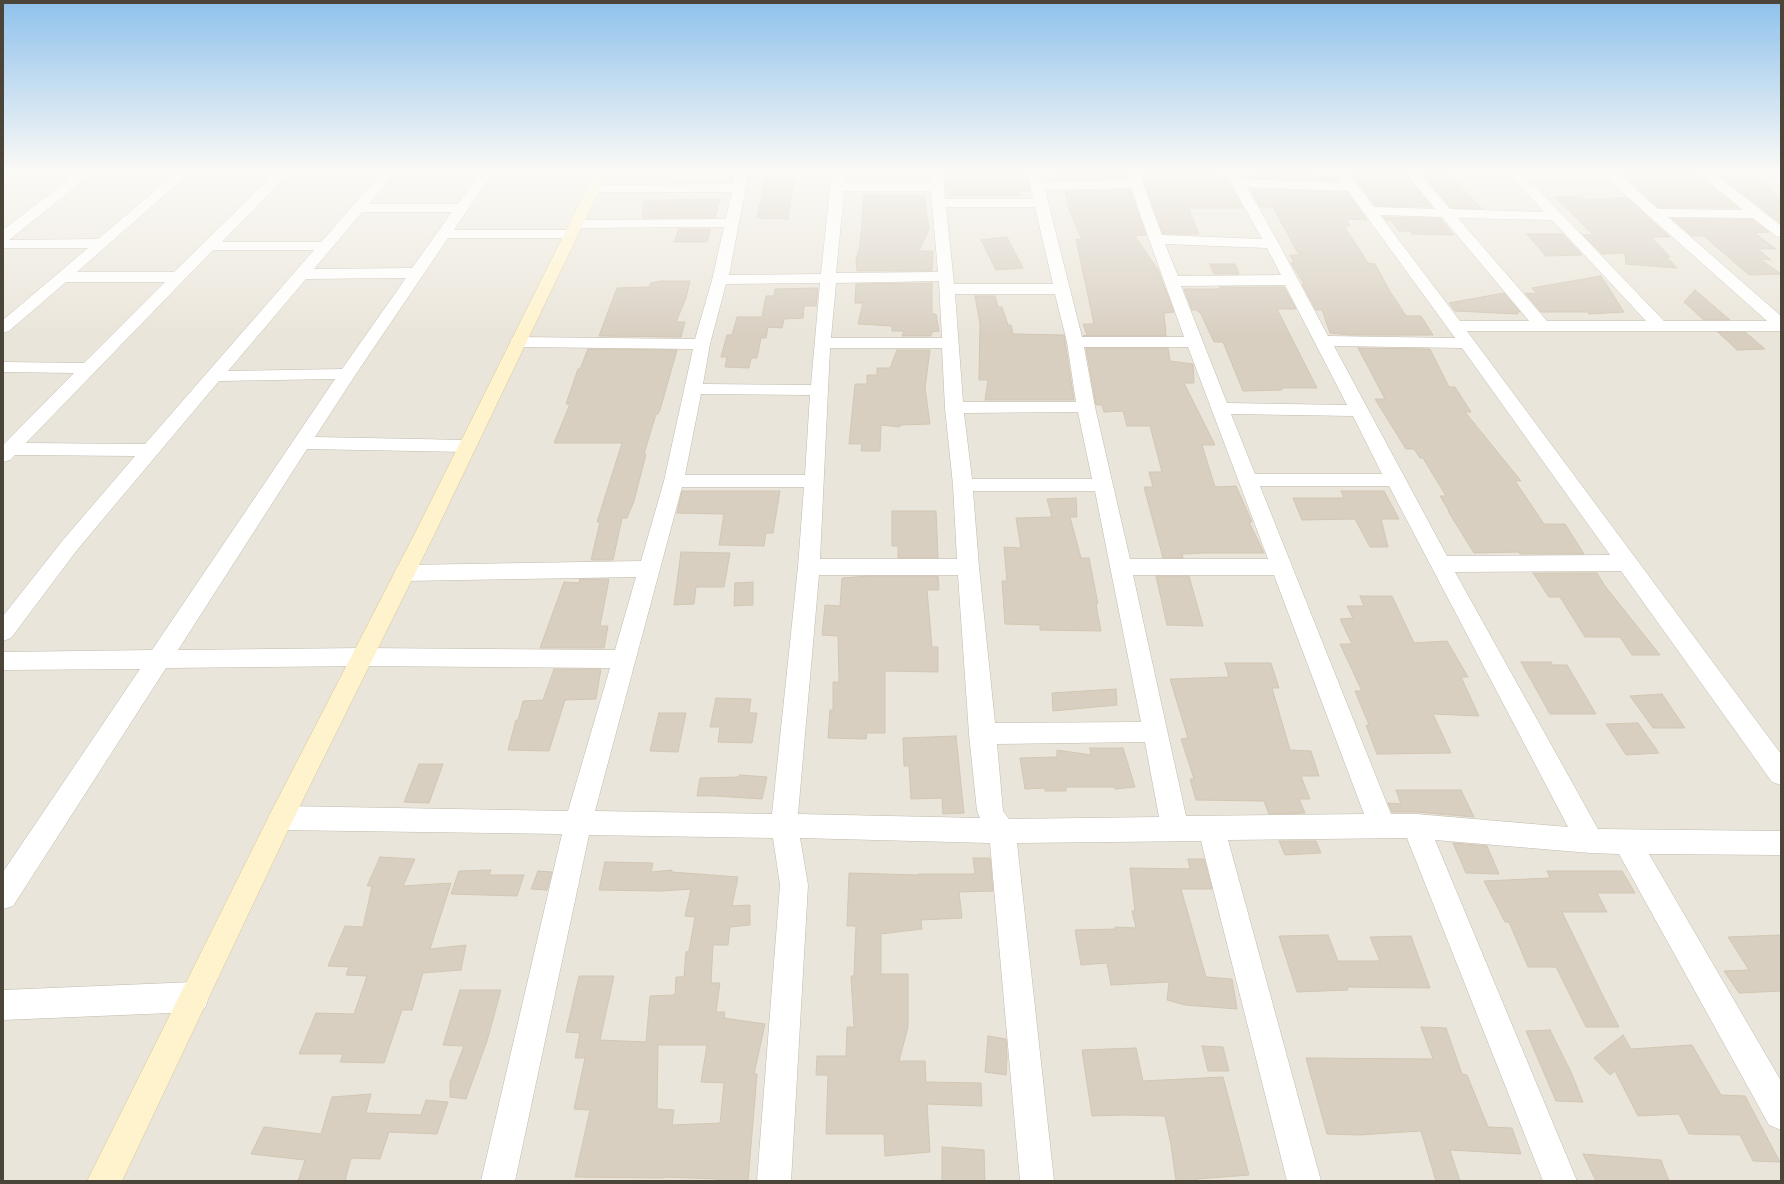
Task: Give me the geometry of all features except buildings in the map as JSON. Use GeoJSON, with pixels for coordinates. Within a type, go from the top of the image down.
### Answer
{"type":"FeatureCollection","features":[{"type":"Feature","properties":{"kind":"street"},"geometry":{"type":"LineString","coordinates":[[3,237],[18,225]]}},
{"type":"Feature","properties":{"kind":"street"},"geometry":{"type":"LineString","coordinates":[[3,328],[123,225]]}},
{"type":"Feature","properties":{"kind":"street"},"geometry":{"type":"LineString","coordinates":[[6,452],[231,225]]}},
{"type":"Feature","properties":{"kind":"street"},"geometry":{"type":"LineString","coordinates":[[3,632],[70,545],[343,225]]}},
{"type":"Feature","properties":{"kind":"street"},"geometry":{"type":"LineString","coordinates":[[3,896],[347,374],[451,225]]}},
{"type":"Feature","properties":{"kind":"street"},"geometry":{"type":"LineString","coordinates":[[104,1181],[281,818],[363,658],[575,225]]}},
{"type":"Feature","properties":{"kind":"street"},"geometry":{"type":"LineString","coordinates":[[445,234],[672,225]]}},
{"type":"Feature","properties":{"kind":"street"},"geometry":{"type":"LineString","coordinates":[[498,1181],[578,823],[648,569],[674,481],[702,344],[720,280],[732,225]]}},
{"type":"Feature","properties":{"kind":"street"},"geometry":{"type":"LineString","coordinates":[[774,1181],[794,885],[792,858],[784,826],[809,567],[822,343],[834,225]]}},
{"type":"Feature","properties":{"kind":"street"},"geometry":{"type":"LineString","coordinates":[[942,225],[947,283],[954,408],[963,485],[968,567],[982,734],[990,811],[992,818],[1002,831],[1037,1181]]}},
{"type":"Feature","properties":{"kind":"street"},"geometry":{"type":"LineString","coordinates":[[1046,225],[1075,342],[1086,407],[1102,485],[1121,567],[1175,827]]}},
{"type":"Feature","properties":{"kind":"street"},"geometry":{"type":"LineString","coordinates":[[1151,225],[1194,342],[1249,480],[1281,568],[1382,826]]}},
{"type":"Feature","properties":{"kind":"street"},"geometry":{"type":"LineString","coordinates":[[1261,225],[1358,411],[1590,841]]}},
{"type":"Feature","properties":{"kind":"street"},"geometry":{"type":"LineString","coordinates":[[1379,225],[1455,326],[1781,774]]}},
{"type":"Feature","properties":{"kind":"street"},"geometry":{"type":"LineString","coordinates":[[1456,225],[1542,326]]}},
{"type":"Feature","properties":{"kind":"street"},"geometry":{"type":"LineString","coordinates":[[1563,225],[1660,326]]}},
{"type":"Feature","properties":{"kind":"street"},"geometry":{"type":"LineString","coordinates":[[1668,225],[1781,326]]}},
{"type":"Feature","properties":{"kind":"street"},"geometry":{"type":"LineString","coordinates":[[1772,225],[1781,232]]}},
{"type":"Feature","properties":{"kind":"street"},"geometry":{"type":"LineString","coordinates":[[1156,239],[1272,244]]}},
{"type":"Feature","properties":{"kind":"street"},"geometry":{"type":"LineString","coordinates":[[3,244],[103,243]]}},
{"type":"Feature","properties":{"kind":"street"},"geometry":{"type":"LineString","coordinates":[[210,246],[324,246]]}},
{"type":"Feature","properties":{"kind":"street"},"geometry":{"type":"LineString","coordinates":[[301,274],[418,273]]}},
{"type":"Feature","properties":{"kind":"street"},"geometry":{"type":"LineString","coordinates":[[64,277],[179,277]]}},
{"type":"Feature","properties":{"kind":"street"},"geometry":{"type":"LineString","coordinates":[[720,280],[829,278],[1062,290]]}},
{"type":"Feature","properties":{"kind":"street"},"geometry":{"type":"LineString","coordinates":[[1172,281],[1290,280]]}},
{"type":"Feature","properties":{"kind":"street"},"geometry":{"type":"LineString","coordinates":[[1455,326],[1781,326]]}},
{"type":"Feature","properties":{"kind":"street"},"geometry":{"type":"LineString","coordinates":[[518,342],[702,344]]}},
{"type":"Feature","properties":{"kind":"street"},"geometry":{"type":"LineString","coordinates":[[1075,342],[1194,342]]}},
{"type":"Feature","properties":{"kind":"street"},"geometry":{"type":"LineString","coordinates":[[1322,342],[1467,343]]}},
{"type":"Feature","properties":{"kind":"street"},"geometry":{"type":"LineString","coordinates":[[822,343],[950,344]]}},
{"type":"Feature","properties":{"kind":"street"},"geometry":{"type":"LineString","coordinates":[[3,367],[88,368]]}},
{"type":"Feature","properties":{"kind":"street"},"geometry":{"type":"LineString","coordinates":[[215,376],[347,374]]}},
{"type":"Feature","properties":{"kind":"street"},"geometry":{"type":"LineString","coordinates":[[692,389],[819,390]]}},
{"type":"Feature","properties":{"kind":"street"},"geometry":{"type":"LineString","coordinates":[[954,408],[1086,407]]}},
{"type":"Feature","properties":{"kind":"street"},"geometry":{"type":"LineString","coordinates":[[1220,408],[1358,411]]}},
{"type":"Feature","properties":{"kind":"street"},"geometry":{"type":"LineString","coordinates":[[302,443],[467,446]]}},
{"type":"Feature","properties":{"kind":"street"},"geometry":{"type":"LineString","coordinates":[[6,452],[150,450]]}},
{"type":"Feature","properties":{"kind":"street"},"geometry":{"type":"LineString","coordinates":[[1249,480],[1395,480]]}},
{"type":"Feature","properties":{"kind":"street"},"geometry":{"type":"LineString","coordinates":[[674,481],[814,481]]}},
{"type":"Feature","properties":{"kind":"street"},"geometry":{"type":"LineString","coordinates":[[963,485],[1102,485]]}},
{"type":"Feature","properties":{"kind":"street"},"geometry":{"type":"LineString","coordinates":[[1440,564],[1628,563]]}},
{"type":"Feature","properties":{"kind":"street"},"geometry":{"type":"LineString","coordinates":[[809,567],[968,567]]}},
{"type":"Feature","properties":{"kind":"street"},"geometry":{"type":"LineString","coordinates":[[1121,567],[1281,568]]}},
{"type":"Feature","properties":{"kind":"street"},"geometry":{"type":"LineString","coordinates":[[405,573],[648,569]]}},
{"type":"Feature","properties":{"kind":"street"},"geometry":{"type":"LineString","coordinates":[[3,661],[363,658],[623,659]]}},
{"type":"Feature","properties":{"kind":"street"},"geometry":{"type":"LineString","coordinates":[[982,734],[1155,732]]}},
{"type":"Feature","properties":{"kind":"street"},"geometry":{"type":"LineString","coordinates":[[281,818],[1002,831],[1175,827],[1416,826],[1590,841],[1781,843]]}},
{"type":"Feature","properties":{"kind":"street"},"geometry":{"type":"LineString","coordinates":[[1416,826],[1560,1181]]}},
{"type":"Feature","properties":{"kind":"street"},"geometry":{"type":"LineString","coordinates":[[1211,828],[1304,1181]]}},
{"type":"Feature","properties":{"kind":"street"},"geometry":{"type":"LineString","coordinates":[[1626,842],[1781,1113]]}},
{"type":"Feature","properties":{"kind":"street"},"geometry":{"type":"LineString","coordinates":[[3,1006],[194,998]]}},
{"type":"Feature","properties":{"kind":"shaded area"},"geometry":{"type":"Polygon","coordinates":[[[3,225],[1781,225],[1781,1181],[3,1181],[3,225]]]}}]}
